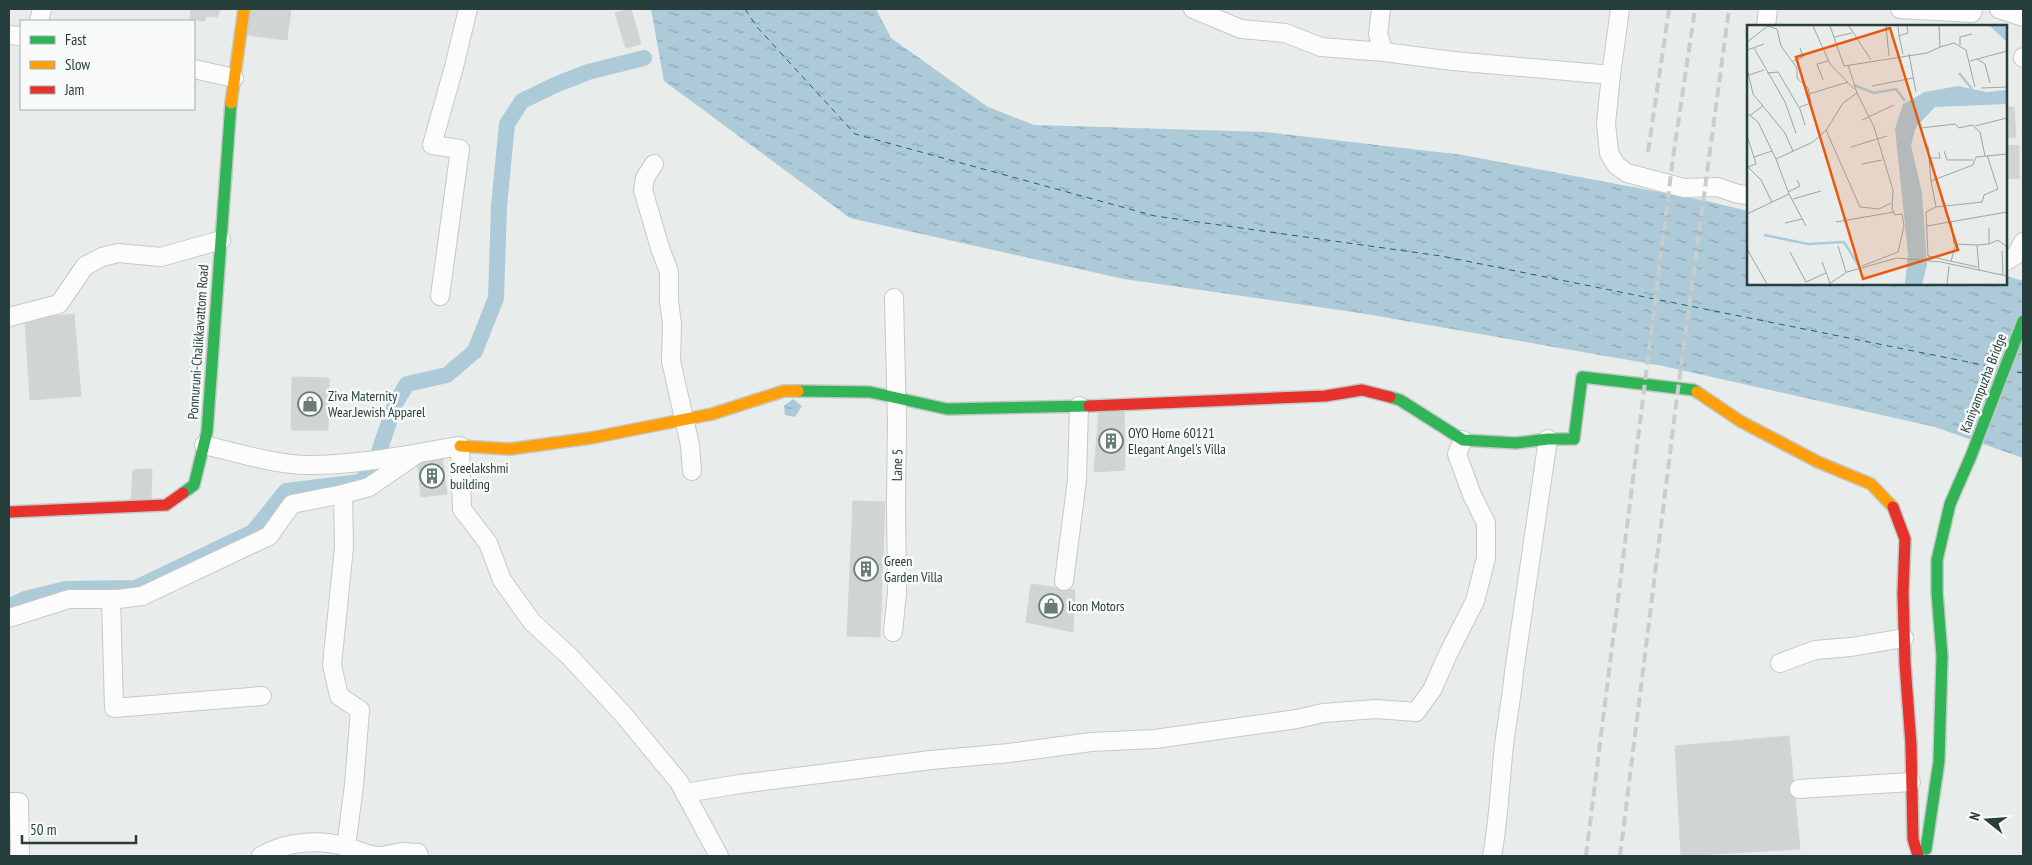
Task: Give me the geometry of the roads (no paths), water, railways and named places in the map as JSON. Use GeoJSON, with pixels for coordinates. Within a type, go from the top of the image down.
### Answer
{"type":"FeatureCollection","features":[{"type":"Feature","properties":{"kind":"street","name":"Ponnuruni-Chalikkavattom Road"},"geometry":{"type":"LineString","coordinates":[[9,512],[166,505],[194,485],[207,432],[234,78],[244,9]]}},
{"type":"Feature","properties":{"kind":"street"},"geometry":{"type":"LineString","coordinates":[[440,296],[460,150],[432,145],[468,9]]}},
{"type":"Feature","properties":{"kind":"street"},"geometry":{"type":"LineString","coordinates":[[1193,9],[1241,29],[1285,32],[1322,47],[1384,52],[1453,62],[1611,75]]}},
{"type":"Feature","properties":{"kind":"street"},"geometry":{"type":"LineString","coordinates":[[1382,9],[1378,34],[1384,52]]}},
{"type":"Feature","properties":{"kind":"street"},"geometry":{"type":"LineString","coordinates":[[1620,9],[1606,123],[1609,153],[1616,165],[1626,172],[1684,188],[1717,188],[1738,194],[1747,190]]}},
{"type":"Feature","properties":{"kind":"street"},"geometry":{"type":"LineString","coordinates":[[1766,25],[1768,9]]}},
{"type":"Feature","properties":{"kind":"street"},"geometry":{"type":"LineString","coordinates":[[1900,9],[1972,13],[1973,9]]}},
{"type":"Feature","properties":{"kind":"street"},"geometry":{"type":"LineString","coordinates":[[1999,9],[2023,16]]}},
{"type":"Feature","properties":{"kind":"street"},"geometry":{"type":"LineString","coordinates":[[195,69],[234,78]]}},
{"type":"Feature","properties":{"kind":"street"},"geometry":{"type":"LineString","coordinates":[[654,164],[645,178],[643,190],[669,272],[672,324],[671,361],[690,445],[692,471]]}},
{"type":"Feature","properties":{"kind":"street"},"geometry":{"type":"LineString","coordinates":[[9,317],[59,304],[85,266],[102,257],[118,253],[161,257],[221,240]]}},
{"type":"Feature","properties":{"kind":"street"},"geometry":{"type":"LineString","coordinates":[[2007,261],[2016,254],[2023,242]]}},
{"type":"Feature","properties":{"kind":"street"},"geometry":{"type":"LineString","coordinates":[[2007,262],[2023,267]]}},
{"type":"Feature","properties":{"kind":"street","name":"Lane 5"},"geometry":{"type":"LineString","coordinates":[[893,632],[897,593],[894,298]]}},
{"type":"Feature","properties":{"kind":"street","name":"Kaniyampuzha Bridge"},"geometry":{"type":"LineString","coordinates":[[1926,856],[1926,845],[1940,761],[1942,656],[1937,592],[1937,560],[1950,504],[1971,456],[2023,321]]}},
{"type":"Feature","properties":{"kind":"street"},"geometry":{"type":"LineString","coordinates":[[204,445],[304,465],[369,460],[460,446],[510,449],[591,438],[712,414],[784,391],[870,392],[947,409],[1079,406],[1325,396],[1362,390],[1400,400],[1463,440],[1516,443],[1548,439],[1574,439],[1582,376],[1694,390],[1749,426],[1818,462],[1871,484],[1894,508],[1905,538],[1904,638],[1913,839],[1918,856]]}},
{"type":"Feature","properties":{"kind":"street"},"geometry":{"type":"LineString","coordinates":[[1064,581],[1077,480],[1079,406]]}},
{"type":"Feature","properties":{"kind":"street"},"geometry":{"type":"LineString","coordinates":[[1492,856],[1497,828],[1514,672],[1548,439]]}},
{"type":"Feature","properties":{"kind":"street"},"geometry":{"type":"LineString","coordinates":[[685,793],[724,786],[930,760],[1008,753],[1092,742],[1155,739],[1324,714],[1376,709],[1416,712],[1432,690],[1475,601],[1486,558],[1486,523],[1472,495],[1457,454],[1463,440]]}},
{"type":"Feature","properties":{"kind":"street"},"geometry":{"type":"LineString","coordinates":[[460,446],[462,509],[488,543],[502,580],[532,622],[569,656],[622,713],[679,782],[719,856]]}},
{"type":"Feature","properties":{"kind":"street"},"geometry":{"type":"LineString","coordinates":[[9,618],[68,599],[111,599],[142,596],[269,536],[292,504],[369,487],[418,453]]}},
{"type":"Feature","properties":{"kind":"street"},"geometry":{"type":"LineString","coordinates":[[343,494],[344,547],[332,665],[339,696],[360,710],[354,785],[346,847]]}},
{"type":"Feature","properties":{"kind":"street"},"geometry":{"type":"LineString","coordinates":[[111,599],[114,708],[262,696]]}},
{"type":"Feature","properties":{"kind":"street"},"geometry":{"type":"LineString","coordinates":[[1780,662],[1815,650],[1851,648],[1904,638]]}},
{"type":"Feature","properties":{"kind":"street"},"geometry":{"type":"LineString","coordinates":[[1799,789],[1911,782]]}},
{"type":"Feature","properties":{"kind":"street"},"geometry":{"type":"LineString","coordinates":[[9,802],[19,802],[20,856]]}},
{"type":"Feature","properties":{"kind":"street"},"geometry":{"type":"LineString","coordinates":[[261,856],[290,844],[331,843],[377,856]]}},
{"type":"Feature","properties":{"kind":"street"},"geometry":{"type":"LineString","coordinates":[[381,856],[402,852],[418,853],[418,856]]}},
{"type":"Feature","properties":{"kind":"water"},"geometry":{"type":"Polygon","coordinates":[[[651,9],[876,9],[891,38],[988,107],[1034,125],[1266,132],[1463,155],[1707,201],[1747,211],[1747,285],[2007,285],[2007,276],[2023,281],[2023,458],[1935,427],[1663,366],[1360,313],[1124,279],[850,218],[664,81],[651,9]]]}},
{"type":"Feature","properties":{"kind":"water"},"geometry":{"type":"Polygon","coordinates":[[[793,399],[802,406],[795,417],[785,415],[784,406],[793,399]]]}},
{"type":"Feature","properties":{"kind":"waterway"},"geometry":{"type":"LineString","coordinates":[[9,607],[25,599],[66,589],[136,588],[253,532],[286,491],[360,482],[373,469],[396,402],[407,384],[447,375],[475,351],[496,298],[499,206],[507,124],[522,101],[588,72],[644,58]]}},
{"type":"Feature","properties":{"kind":"railway"},"geometry":{"type":"LineString","coordinates":[[1648,152],[1669,9]]}},
{"type":"Feature","properties":{"kind":"railway"},"geometry":{"type":"LineString","coordinates":[[1586,856],[1673,158],[1695,9]]}},
{"type":"Feature","properties":{"kind":"railway"},"geometry":{"type":"LineString","coordinates":[[1620,856],[1677,397],[1729,9]]}},
{"type":"Feature","properties":{"kind":"place","name":"Ziva Maternity Wear.Jewish Apparel"},"geometry":{"type":"Point","coordinates":[310,404]}},
{"type":"Feature","properties":{"kind":"place","name":"OYO Home 60121 Elegant Angel's Villa"},"geometry":{"type":"Point","coordinates":[1111,441]}},
{"type":"Feature","properties":{"kind":"place","name":"Sreelakshmi building"},"geometry":{"type":"Point","coordinates":[432,476]}},
{"type":"Feature","properties":{"kind":"place","name":"Green Garden Villa"},"geometry":{"type":"Point","coordinates":[866,569]}},
{"type":"Feature","properties":{"kind":"place","name":"Icon Motors"},"geometry":{"type":"Point","coordinates":[1051,606]}}]}
